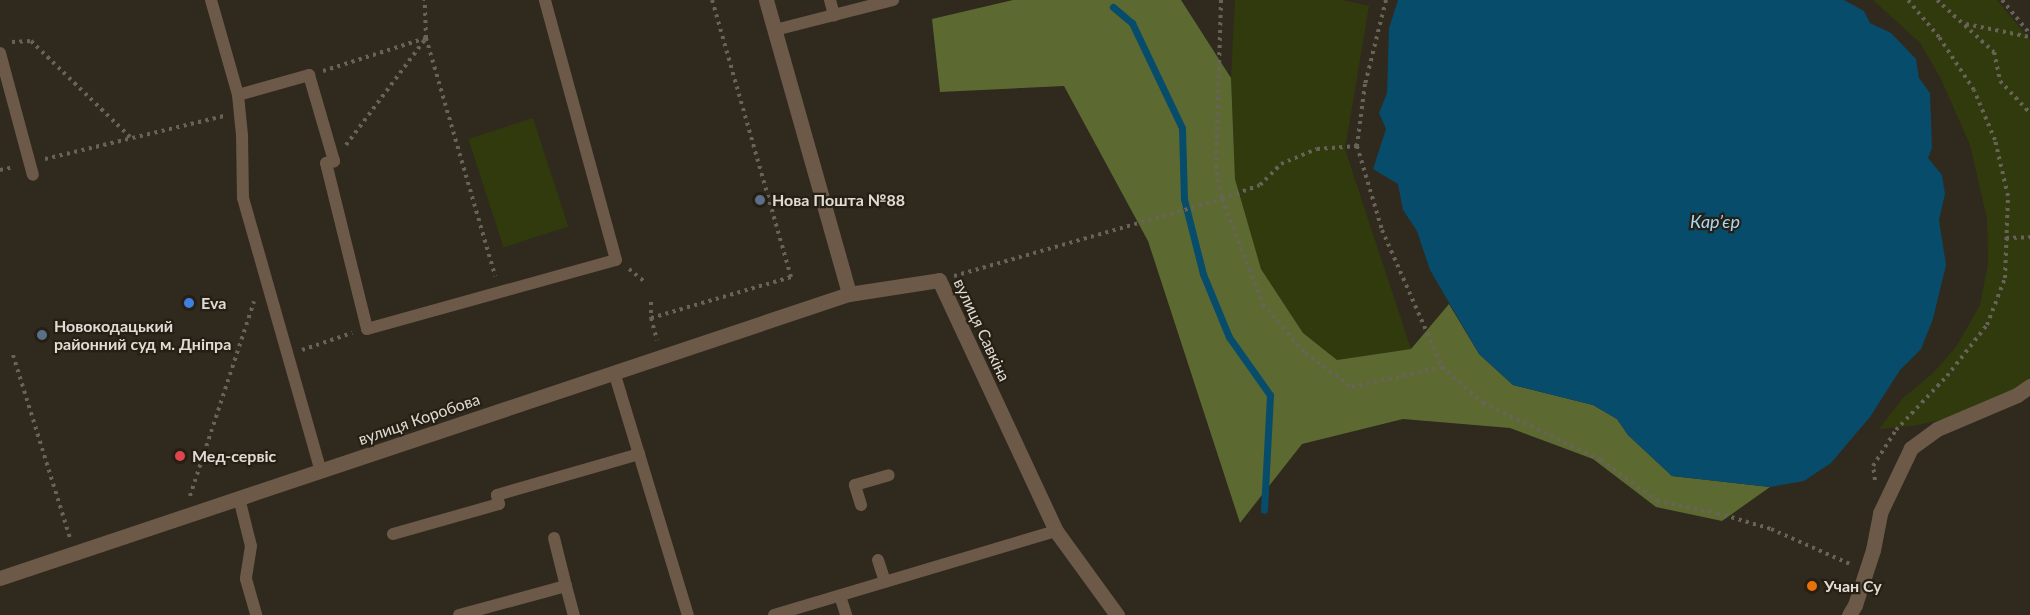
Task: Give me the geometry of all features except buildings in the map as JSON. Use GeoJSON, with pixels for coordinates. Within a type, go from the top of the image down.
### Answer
{"type":"FeatureCollection","features":[{"type":"Feature","properties":{"kind":"street"},"geometry":{"type":"LineString","coordinates":[[766,0],[849,294]]}},
{"type":"Feature","properties":{"kind":"street","name":"вулиця Савкіна"},"geometry":{"type":"LineString","coordinates":[[849,294],[939,280],[1056,531],[1117,615]]}},
{"type":"Feature","properties":{"kind":"street","name":"вулиця Коробова"},"geometry":{"type":"LineString","coordinates":[[0,578],[849,294]]}},
{"type":"Feature","properties":{"kind":"street"},"geometry":{"type":"LineString","coordinates":[[1849,615],[1855,605],[1866,570],[1880,513],[1911,448],[1937,429],[2017,395],[2030,387]]}},
{"type":"Feature","properties":{"kind":"lane"},"geometry":{"type":"LineString","coordinates":[[211,0],[238,95],[243,198],[321,471]]}},
{"type":"Feature","properties":{"kind":"lane"},"geometry":{"type":"LineString","coordinates":[[238,95],[309,75],[334,161],[326,163],[367,329],[616,260],[545,0]]}},
{"type":"Feature","properties":{"kind":"lane"},"geometry":{"type":"LineString","coordinates":[[830,0],[834,15]]}},
{"type":"Feature","properties":{"kind":"lane"},"geometry":{"type":"LineString","coordinates":[[775,30],[893,0]]}},
{"type":"Feature","properties":{"kind":"lane"},"geometry":{"type":"LineString","coordinates":[[0,53],[31,169]]}},
{"type":"Feature","properties":{"kind":"lane"},"geometry":{"type":"LineString","coordinates":[[614,372],[688,615]]}},
{"type":"Feature","properties":{"kind":"lane"},"geometry":{"type":"LineString","coordinates":[[393,534],[499,504],[497,495],[639,454]]}},
{"type":"Feature","properties":{"kind":"lane"},"geometry":{"type":"LineString","coordinates":[[861,505],[855,485],[889,475]]}},
{"type":"Feature","properties":{"kind":"lane"},"geometry":{"type":"LineString","coordinates":[[239,498],[251,546],[246,579],[256,615]]}},
{"type":"Feature","properties":{"kind":"lane"},"geometry":{"type":"LineString","coordinates":[[774,615],[1056,531]]}},
{"type":"Feature","properties":{"kind":"lane"},"geometry":{"type":"LineString","coordinates":[[554,538],[574,615]]}},
{"type":"Feature","properties":{"kind":"lane"},"geometry":{"type":"LineString","coordinates":[[878,560],[885,582]]}},
{"type":"Feature","properties":{"kind":"lane"},"geometry":{"type":"LineString","coordinates":[[459,615],[566,586]]}},
{"type":"Feature","properties":{"kind":"lane"},"geometry":{"type":"LineString","coordinates":[[840,596],[846,615]]}},
{"type":"Feature","properties":{"kind":"path"},"geometry":{"type":"LineString","coordinates":[[425,0],[426,38],[500,292]]}},
{"type":"Feature","properties":{"kind":"path"},"geometry":{"type":"LineString","coordinates":[[651,318],[791,277],[712,0]]}},
{"type":"Feature","properties":{"kind":"path"},"geometry":{"type":"LineString","coordinates":[[1221,0],[1216,172],[1222,199],[1263,304],[1305,353],[1352,387],[1442,367]]}},
{"type":"Feature","properties":{"kind":"path"},"geometry":{"type":"LineString","coordinates":[[1386,0],[1365,84],[1357,146],[1382,230],[1442,367],[1483,403],[1601,460],[1657,501],[1717,513],[1771,529],[1866,570]]}},
{"type":"Feature","properties":{"kind":"path"},"geometry":{"type":"LineString","coordinates":[[1880,513],[1873,466],[1896,430],[1947,376],[1987,325],[2005,278],[2008,196],[1995,140],[1974,90],[1939,37],[1908,0]]}},
{"type":"Feature","properties":{"kind":"path"},"geometry":{"type":"LineString","coordinates":[[1937,0],[1966,24],[1994,52],[2000,81],[2030,113]]}},
{"type":"Feature","properties":{"kind":"path"},"geometry":{"type":"LineString","coordinates":[[2002,0],[2030,36]]}},
{"type":"Feature","properties":{"kind":"path"},"geometry":{"type":"LineString","coordinates":[[1966,24],[2030,36]]}},
{"type":"Feature","properties":{"kind":"path"},"geometry":{"type":"LineString","coordinates":[[309,75],[426,38]]}},
{"type":"Feature","properties":{"kind":"path"},"geometry":{"type":"LineString","coordinates":[[334,161],[426,38]]}},
{"type":"Feature","properties":{"kind":"path"},"geometry":{"type":"LineString","coordinates":[[10,42],[31,41],[131,137]]}},
{"type":"Feature","properties":{"kind":"path"},"geometry":{"type":"LineString","coordinates":[[0,170],[31,169],[131,137],[239,112]]}},
{"type":"Feature","properties":{"kind":"path"},"geometry":{"type":"LineString","coordinates":[[939,280],[1222,199],[1260,185],[1281,164],[1317,149],[1357,146]]}},
{"type":"Feature","properties":{"kind":"path"},"geometry":{"type":"LineString","coordinates":[[2006,238],[2030,237]]}},
{"type":"Feature","properties":{"kind":"path"},"geometry":{"type":"LineString","coordinates":[[183,516],[264,271]]}},
{"type":"Feature","properties":{"kind":"path"},"geometry":{"type":"LineString","coordinates":[[651,302],[651,318],[662,356]]}},
{"type":"Feature","properties":{"kind":"path"},"geometry":{"type":"LineString","coordinates":[[288,354],[367,329]]}},
{"type":"Feature","properties":{"kind":"path"},"geometry":{"type":"LineString","coordinates":[[13,355],[75,553]]}},
{"type":"Feature","properties":{"kind":"green space"},"geometry":{"type":"Polygon","coordinates":[[[1013,0],[1181,0],[1231,78],[1235,179],[1261,269],[1303,333],[1337,360],[1411,349],[1449,304],[1479,354],[1513,385],[1593,405],[1617,419],[1628,435],[1672,476],[1770,487],[1722,521],[1656,507],[1593,459],[1510,428],[1403,419],[1302,444],[1240,523],[1148,241],[1064,86],[940,92],[932,19],[1013,0]]]}},
{"type":"Feature","properties":{"kind":"green space"},"geometry":{"type":"Polygon","coordinates":[[[1235,0],[1342,0],[1369,6],[1345,149],[1411,349],[1337,360],[1303,333],[1261,269],[1235,179],[1231,78],[1235,0]]]}},
{"type":"Feature","properties":{"kind":"green space"},"geometry":{"type":"Polygon","coordinates":[[[1873,0],[1997,0],[2030,40],[2030,382],[1972,413],[1913,426],[1879,429],[1903,398],[1933,373],[1956,347],[1980,305],[1988,263],[1987,219],[1970,145],[1940,77],[1920,43],[1873,0]]]}},
{"type":"Feature","properties":{"kind":"green space"},"geometry":{"type":"Polygon","coordinates":[[[533,118],[568,226],[504,247],[468,139],[533,118]]]}},
{"type":"Feature","properties":{"kind":"water","name":"Кар’єр"},"geometry":{"type":"Polygon","coordinates":[[[1398,0],[1844,0],[1864,11],[1870,23],[1891,33],[1916,59],[1919,78],[1930,93],[1932,148],[1928,158],[1942,175],[1945,194],[1939,220],[1946,265],[1933,319],[1921,349],[1900,370],[1870,417],[1831,463],[1804,481],[1770,487],[1672,476],[1628,435],[1617,419],[1593,405],[1513,385],[1479,354],[1430,270],[1417,231],[1403,210],[1398,184],[1373,169],[1386,129],[1379,113],[1387,93],[1389,28],[1398,0]]]}},
{"type":"Feature","properties":{"kind":"waterway"},"geometry":{"type":"LineString","coordinates":[[1113,7],[1132,23],[1182,128],[1184,199],[1203,274],[1229,337],[1270,395],[1264,510]]}},
{"type":"Feature","properties":{"kind":"place","name":"Нова Пошта №88"},"geometry":{"type":"Point","coordinates":[760,200]}},
{"type":"Feature","properties":{"kind":"place","name":"Eva"},"geometry":{"type":"Point","coordinates":[189,303]}},
{"type":"Feature","properties":{"kind":"place","name":"Новокодацький районний суд м. Дніпра"},"geometry":{"type":"Point","coordinates":[42,335]}},
{"type":"Feature","properties":{"kind":"place","name":"Мед-сервіс"},"geometry":{"type":"Point","coordinates":[180,456]}},
{"type":"Feature","properties":{"kind":"place","name":"Учан Су"},"geometry":{"type":"Point","coordinates":[1812,586]}}]}
